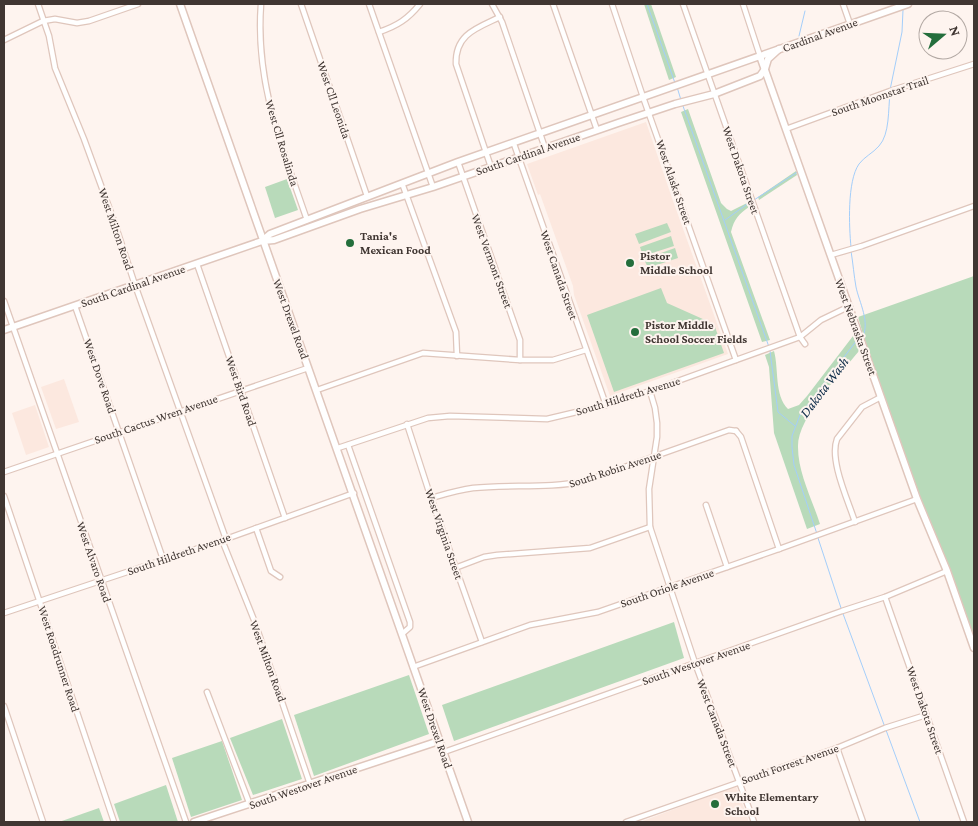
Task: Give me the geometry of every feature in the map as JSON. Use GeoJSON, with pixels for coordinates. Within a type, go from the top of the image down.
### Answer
{"type":"FeatureCollection","features":[{"type":"Feature","properties":{"kind":"street","name":"West Milton Road"},"geometry":{"type":"LineString","coordinates":[[38,4],[55,68],[84,139],[114,221],[134,285],[181,410],[310,784]]}},
{"type":"Feature","properties":{"kind":"street"},"geometry":{"type":"LineString","coordinates":[[4,40],[43,20],[55,19],[77,23],[138,4]]}},
{"type":"Feature","properties":{"kind":"street","name":"West Cll Rosalinda"},"geometry":{"type":"LineString","coordinates":[[261,4],[260,38],[265,84],[275,130],[307,220]]}},
{"type":"Feature","properties":{"kind":"street","name":"West Cll Leonida"},"geometry":{"type":"LineString","coordinates":[[301,4],[368,196]]}},
{"type":"Feature","properties":{"kind":"street"},"geometry":{"type":"LineString","coordinates":[[369,4],[433,186]]}},
{"type":"Feature","properties":{"kind":"street"},"geometry":{"type":"LineString","coordinates":[[380,32],[397,26],[411,16],[420,4]]}},
{"type":"Feature","properties":{"kind":"street"},"geometry":{"type":"LineString","coordinates":[[492,4],[500,17],[545,148]]}},
{"type":"Feature","properties":{"kind":"street"},"geometry":{"type":"LineString","coordinates":[[553,4],[597,130]]}},
{"type":"Feature","properties":{"kind":"street","name":"West Alaska Street"},"geometry":{"type":"LineString","coordinates":[[612,4],[736,360]]}},
{"type":"Feature","properties":{"kind":"street","name":"West Dakota Street"},"geometry":{"type":"LineString","coordinates":[[683,4],[800,337],[805,344]]}},
{"type":"Feature","properties":{"kind":"street","name":"West Nebraska Street"},"geometry":{"type":"LineString","coordinates":[[743,4],[848,307],[917,499],[947,571],[974,648]]}},
{"type":"Feature","properties":{"kind":"street"},"geometry":{"type":"LineString","coordinates":[[843,4],[850,24]]}},
{"type":"Feature","properties":{"kind":"street","name":"Cardinal Avenue"},"geometry":{"type":"LineString","coordinates":[[760,56],[908,4]]}},
{"type":"Feature","properties":{"kind":"street","name":"West Drexel Road"},"geometry":{"type":"LineString","coordinates":[[180,5],[234,154],[262,241],[354,493],[468,822]]}},
{"type":"Feature","properties":{"kind":"street"},"geometry":{"type":"LineString","coordinates":[[492,167],[456,64],[456,53],[459,44],[466,35],[500,17]]}},
{"type":"Feature","properties":{"kind":"street","name":"South Cardinal Avenue"},"geometry":{"type":"LineString","coordinates":[[4,330],[262,241],[274,240],[597,130],[714,94],[760,76],[765,69],[768,59],[779,49]]}},
{"type":"Feature","properties":{"kind":"street","name":"South Cardinal Avenue"},"geometry":{"type":"LineString","coordinates":[[262,241],[270,234],[458,162],[514,144],[760,56]]}},
{"type":"Feature","properties":{"kind":"street","name":"South Moonstar Trail"},"geometry":{"type":"LineString","coordinates":[[786,129],[898,88],[974,64]]}},
{"type":"Feature","properties":{"kind":"street","name":"West Canada Street"},"geometry":{"type":"LineString","coordinates":[[514,144],[606,405]]}},
{"type":"Feature","properties":{"kind":"street","name":"West Vermont Street"},"geometry":{"type":"LineString","coordinates":[[458,162],[520,340],[520,360]]}},
{"type":"Feature","properties":{"kind":"street"},"geometry":{"type":"LineString","coordinates":[[402,183],[456,332],[457,356]]}},
{"type":"Feature","properties":{"kind":"street"},"geometry":{"type":"LineString","coordinates":[[831,255],[862,246],[974,206]]}},
{"type":"Feature","properties":{"kind":"street","name":"West Bird Road"},"geometry":{"type":"LineString","coordinates":[[197,264],[285,518]]}},
{"type":"Feature","properties":{"kind":"street","name":"West Alvaro Road"},"geometry":{"type":"LineString","coordinates":[[4,301],[100,581],[186,822]]}},
{"type":"Feature","properties":{"kind":"street","name":"West Dove Road"},"geometry":{"type":"LineString","coordinates":[[75,306],[163,559]]}},
{"type":"Feature","properties":{"kind":"street","name":"South Hildreth Avenue"},"geometry":{"type":"LineString","coordinates":[[338,448],[428,418],[450,416],[547,419],[606,405],[800,337],[821,320],[848,307]]}},
{"type":"Feature","properties":{"kind":"street"},"geometry":{"type":"LineString","coordinates":[[317,390],[423,353],[520,360],[553,360],[586,350]]}},
{"type":"Feature","properties":{"kind":"street","name":"South Cactus Wren Avenue"},"geometry":{"type":"LineString","coordinates":[[4,472],[241,389],[308,368]]}},
{"type":"Feature","properties":{"kind":"street","name":"West Canada Street"},"geometry":{"type":"LineString","coordinates":[[650,391],[657,421],[649,489],[650,526],[695,663],[754,822]]}},
{"type":"Feature","properties":{"kind":"street"},"geometry":{"type":"LineString","coordinates":[[855,522],[834,460],[834,445],[862,407],[881,397]]}},
{"type":"Feature","properties":{"kind":"street","name":"West Virginia Street"},"geometry":{"type":"LineString","coordinates":[[407,424],[482,642]]}},
{"type":"Feature","properties":{"kind":"street"},"geometry":{"type":"LineString","coordinates":[[740,424],[736,431],[744,445],[779,550]]}},
{"type":"Feature","properties":{"kind":"street","name":"South Robin Avenue"},"geometry":{"type":"LineString","coordinates":[[431,498],[452,491],[476,488],[565,485],[584,481],[729,430],[736,431]]}},
{"type":"Feature","properties":{"kind":"street"},"geometry":{"type":"LineString","coordinates":[[348,445],[410,622],[410,627],[402,634]]}},
{"type":"Feature","properties":{"kind":"street","name":"South Hildreth Avenue"},"geometry":{"type":"LineString","coordinates":[[4,613],[354,493]]}},
{"type":"Feature","properties":{"kind":"street","name":"West Roadrunner Road"},"geometry":{"type":"LineString","coordinates":[[4,496],[114,822]]}},
{"type":"Feature","properties":{"kind":"street","name":"South Oriole Avenue"},"geometry":{"type":"LineString","coordinates":[[414,667],[530,625],[598,612],[779,550],[917,499]]}},
{"type":"Feature","properties":{"kind":"street"},"geometry":{"type":"LineString","coordinates":[[706,505],[727,567]]}},
{"type":"Feature","properties":{"kind":"street"},"geometry":{"type":"LineString","coordinates":[[456,568],[497,555],[590,548],[650,526]]}},
{"type":"Feature","properties":{"kind":"street"},"geometry":{"type":"LineString","coordinates":[[256,528],[271,571],[280,577]]}},
{"type":"Feature","properties":{"kind":"street","name":"South Westover Avenue"},"geometry":{"type":"LineString","coordinates":[[444,752],[885,597],[947,571]]}},
{"type":"Feature","properties":{"kind":"street","name":"West Dakota Street"},"geometry":{"type":"LineString","coordinates":[[885,597],[964,822]]}},
{"type":"Feature","properties":{"kind":"street"},"geometry":{"type":"LineString","coordinates":[[207,692],[250,805]]}},
{"type":"Feature","properties":{"kind":"street"},"geometry":{"type":"LineString","coordinates":[[4,706],[43,822]]}},
{"type":"Feature","properties":{"kind":"street","name":"South Forrest Avenue"},"geometry":{"type":"LineString","coordinates":[[626,822],[837,748],[885,728],[926,715]]}},
{"type":"Feature","properties":{"kind":"street","name":"South Westover Avenue"},"geometry":{"type":"LineString","coordinates":[[194,822],[440,741]]}},
{"type":"Feature","properties":{"kind":"street"},"geometry":{"type":"LineString","coordinates":[[837,748],[863,822]]}},
{"type":"Feature","properties":{"kind":"shaded area","name":"Pistor Middle School"},"geometry":{"type":"Polygon","coordinates":[[[646,122],[728,354],[610,396],[574,295],[573,286],[540,194],[538,195],[527,164],[646,122]]]}},
{"type":"Feature","properties":{"kind":"shaded area"},"geometry":{"type":"Polygon","coordinates":[[[64,379],[79,422],[56,429],[41,387],[64,379]]]}},
{"type":"Feature","properties":{"kind":"shaded area"},"geometry":{"type":"Polygon","coordinates":[[[35,405],[49,447],[26,455],[12,413],[35,405]]]}},
{"type":"Feature","properties":{"kind":"shaded area","name":"White Elementary School"},"geometry":{"type":"Polygon","coordinates":[[[736,786],[749,822],[640,822],[736,786]]]}},
{"type":"Feature","properties":{"kind":"green space"},"geometry":{"type":"Polygon","coordinates":[[[644,4],[651,4],[676,77],[669,80],[644,4]]]}},
{"type":"Feature","properties":{"kind":"green space"},"geometry":{"type":"Polygon","coordinates":[[[688,109],[721,203],[731,211],[747,203],[749,207],[737,217],[731,232],[770,340],[762,342],[681,112],[688,109]]]}},
{"type":"Feature","properties":{"kind":"green space"},"geometry":{"type":"Polygon","coordinates":[[[796,171],[797,175],[759,200],[758,197],[796,171]]]}},
{"type":"Feature","properties":{"kind":"green space"},"geometry":{"type":"Polygon","coordinates":[[[287,179],[298,210],[275,218],[265,187],[287,179]]]}},
{"type":"Feature","properties":{"kind":"green space"},"geometry":{"type":"Polygon","coordinates":[[[667,223],[671,232],[639,244],[635,234],[667,223]]]}},
{"type":"Feature","properties":{"kind":"green space"},"geometry":{"type":"Polygon","coordinates":[[[671,236],[674,246],[643,256],[640,247],[671,236]]]}},
{"type":"Feature","properties":{"kind":"green space"},"geometry":{"type":"Polygon","coordinates":[[[675,248],[678,258],[648,268],[644,259],[675,248]]]}},
{"type":"Feature","properties":{"kind":"green space"},"geometry":{"type":"Polygon","coordinates":[[[974,276],[974,637],[898,439],[858,317],[974,276]]]}},
{"type":"Feature","properties":{"kind":"green space","name":"Pistor Middle School Soccer Fields"},"geometry":{"type":"Polygon","coordinates":[[[661,288],[667,303],[714,324],[724,353],[614,392],[587,315],[661,288]]]}},
{"type":"Feature","properties":{"kind":"green space"},"geometry":{"type":"Polygon","coordinates":[[[853,336],[859,351],[821,396],[800,435],[798,447],[800,466],[820,524],[807,529],[774,433],[769,367],[765,355],[774,351],[779,389],[788,409],[799,405],[853,336]]]}},
{"type":"Feature","properties":{"kind":"green space"},"geometry":{"type":"Polygon","coordinates":[[[674,622],[684,658],[454,741],[442,705],[674,622]]]}},
{"type":"Feature","properties":{"kind":"green space"},"geometry":{"type":"Polygon","coordinates":[[[409,675],[429,734],[314,776],[294,715],[409,675]]]}},
{"type":"Feature","properties":{"kind":"green space"},"geometry":{"type":"Polygon","coordinates":[[[282,719],[302,779],[253,795],[230,738],[282,719]]]}},
{"type":"Feature","properties":{"kind":"green space"},"geometry":{"type":"Polygon","coordinates":[[[222,741],[242,800],[191,817],[172,758],[222,741]]]}},
{"type":"Feature","properties":{"kind":"green space"},"geometry":{"type":"Polygon","coordinates":[[[166,785],[178,822],[120,822],[114,804],[166,785]]]}},
{"type":"Feature","properties":{"kind":"green space"},"geometry":{"type":"Polygon","coordinates":[[[99,808],[104,822],[59,822],[99,808]]]}},
{"type":"Feature","properties":{"kind":"waterway"},"geometry":{"type":"LineString","coordinates":[[647,4],[675,83]]}},
{"type":"Feature","properties":{"kind":"waterway","name":"Dakota Wash"},"geometry":{"type":"LineString","coordinates":[[890,90],[902,32],[903,10]]}},
{"type":"Feature","properties":{"kind":"waterway"},"geometry":{"type":"LineString","coordinates":[[799,36],[805,11]]}},
{"type":"Feature","properties":{"kind":"waterway"},"geometry":{"type":"LineString","coordinates":[[677,87],[681,100]]}},
{"type":"Feature","properties":{"kind":"waterway","name":"Dakota Wash"},"geometry":{"type":"LineString","coordinates":[[851,247],[849,216],[852,181],[859,164],[883,141],[887,128],[890,94]]}},
{"type":"Feature","properties":{"kind":"waterway"},"geometry":{"type":"LineString","coordinates":[[683,106],[769,347]]}},
{"type":"Feature","properties":{"kind":"waterway"},"geometry":{"type":"LineString","coordinates":[[754,200],[799,171]]}},
{"type":"Feature","properties":{"kind":"waterway"},"geometry":{"type":"LineString","coordinates":[[725,220],[750,202]]}},
{"type":"Feature","properties":{"kind":"waterway","name":"Dakota Wash"},"geometry":{"type":"LineString","coordinates":[[851,251],[856,287],[865,319],[862,338]]}},
{"type":"Feature","properties":{"kind":"waterway","name":"Dakota Wash"},"geometry":{"type":"LineString","coordinates":[[817,534],[794,465],[792,436],[800,415],[857,340]]}},
{"type":"Feature","properties":{"kind":"waterway"},"geometry":{"type":"LineString","coordinates":[[770,351],[778,412],[795,426]]}},
{"type":"Feature","properties":{"kind":"waterway","name":"Dakota Wash"},"geometry":{"type":"LineString","coordinates":[[818,538],[842,611],[920,822]]}},
{"type":"Feature","properties":{"kind":"place","name":"Tania's Mexican Food"},"geometry":{"type":"Point","coordinates":[350,243]}},
{"type":"Feature","properties":{"kind":"place","name":"Pistor Middle School"},"geometry":{"type":"Point","coordinates":[630,263]}},
{"type":"Feature","properties":{"kind":"place","name":"Pistor Middle School Soccer Fields"},"geometry":{"type":"Point","coordinates":[635,332]}},
{"type":"Feature","properties":{"kind":"place","name":"White Elementary School"},"geometry":{"type":"Point","coordinates":[715,804]}}]}
